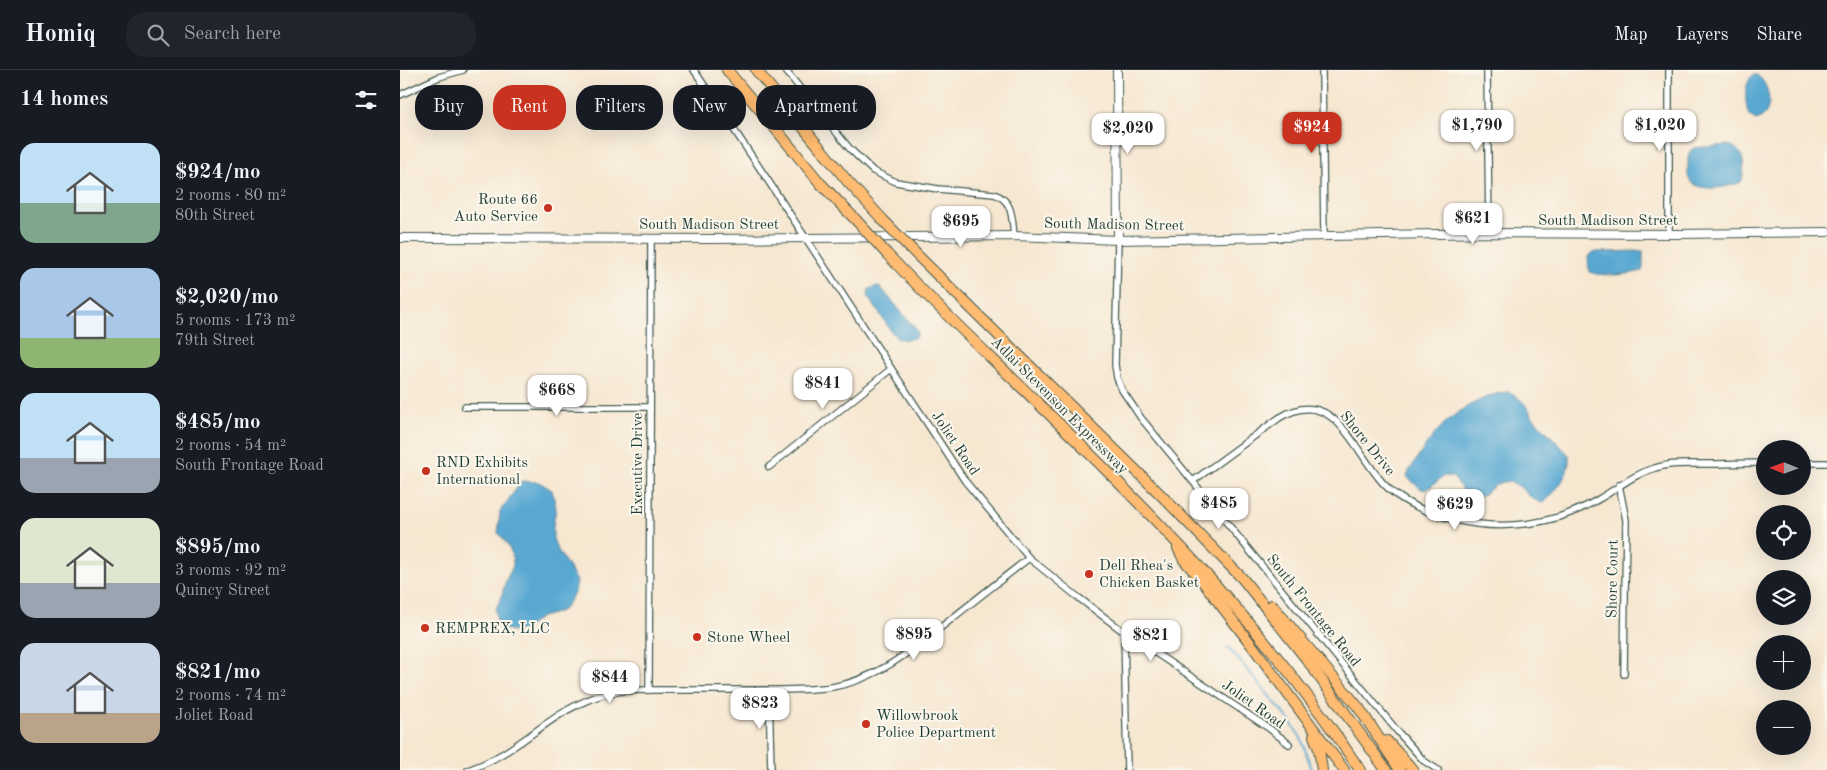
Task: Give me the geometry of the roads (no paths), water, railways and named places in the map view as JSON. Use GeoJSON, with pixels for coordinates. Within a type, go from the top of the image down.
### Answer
{"type":"FeatureCollection","features":[{"type":"Feature","properties":{"kind":"highway","name":"Adlai Stevenson Expressway"},"geometry":{"type":"LineString","coordinates":[[726,70],[821,184],[887,254],[1174,540],[1240,612],[1333,728],[1360,770]]}},
{"type":"Feature","properties":{"kind":"highway","name":"Adlai Stevenson Expressway"},"geometry":{"type":"LineString","coordinates":[[756,70],[849,183],[883,220],[1156,490],[1242,578],[1308,661],[1386,770]]}},
{"type":"Feature","properties":{"kind":"highway"},"geometry":{"type":"LineString","coordinates":[[1174,540],[1184,560],[1254,648],[1344,770]]}},
{"type":"Feature","properties":{"kind":"highway"},"geometry":{"type":"LineString","coordinates":[[1242,578],[1278,611],[1413,770]]}},
{"type":"Feature","properties":{"kind":"highway"},"geometry":{"type":"LineString","coordinates":[[1359,708],[1400,770]]}},
{"type":"Feature","properties":{"kind":"highway"},"geometry":{"type":"LineString","coordinates":[[1306,719],[1319,749],[1322,770]]}},
{"type":"Feature","properties":{"kind":"street"},"geometry":{"type":"LineString","coordinates":[[400,95],[440,77],[463,70]]}},
{"type":"Feature","properties":{"kind":"street","name":"Joliet Road"},"geometry":{"type":"LineString","coordinates":[[694,70],[764,173],[804,238],[965,481],[1029,558],[1124,632],[1270,729],[1289,744]]}},
{"type":"Feature","properties":{"kind":"street"},"geometry":{"type":"LineString","coordinates":[[785,70],[850,150],[873,171],[896,182],[1001,196],[1010,208],[1014,236]]}},
{"type":"Feature","properties":{"kind":"street"},"geometry":{"type":"LineString","coordinates":[[1117,70],[1118,240]]}},
{"type":"Feature","properties":{"kind":"street"},"geometry":{"type":"LineString","coordinates":[[1322,70],[1324,237]]}},
{"type":"Feature","properties":{"kind":"street"},"geometry":{"type":"LineString","coordinates":[[1487,70],[1488,233]]}},
{"type":"Feature","properties":{"kind":"street"},"geometry":{"type":"LineString","coordinates":[[1669,70],[1670,234]]}},
{"type":"Feature","properties":{"kind":"street","name":"South Madison Street"},"geometry":{"type":"LineString","coordinates":[[400,238],[1014,236],[1118,240],[1488,233],[1670,234],[1827,232]]}},
{"type":"Feature","properties":{"kind":"street","name":"Executive Drive"},"geometry":{"type":"LineString","coordinates":[[649,690],[651,238]]}},
{"type":"Feature","properties":{"kind":"street","name":"South Frontage Road"},"geometry":{"type":"LineString","coordinates":[[1118,240],[1115,366],[1122,390],[1141,418],[1398,732],[1424,761],[1438,770]]}},
{"type":"Feature","properties":{"kind":"street"},"geometry":{"type":"LineString","coordinates":[[769,468],[891,369]]}},
{"type":"Feature","properties":{"kind":"street"},"geometry":{"type":"LineString","coordinates":[[465,407],[650,407]]}},
{"type":"Feature","properties":{"kind":"street","name":"Shore Drive"},"geometry":{"type":"LineString","coordinates":[[1193,481],[1279,418],[1292,411],[1309,408],[1323,411],[1338,421],[1383,483],[1393,492],[1422,509],[1451,519],[1493,526],[1535,523],[1560,516],[1600,499],[1619,485],[1649,470],[1668,465],[1756,463]]}},
{"type":"Feature","properties":{"kind":"street"},"geometry":{"type":"LineString","coordinates":[[1811,463],[1827,462]]}},
{"type":"Feature","properties":{"kind":"street","name":"Shore Court"},"geometry":{"type":"LineString","coordinates":[[1619,485],[1626,520],[1624,674]]}},
{"type":"Feature","properties":{"kind":"street"},"geometry":{"type":"LineString","coordinates":[[468,770],[505,754],[576,705],[606,694],[649,690],[812,689],[855,682],[877,673],[907,654],[1029,558]]}},
{"type":"Feature","properties":{"kind":"street"},"geometry":{"type":"LineString","coordinates":[[1124,632],[1127,770]]}},
{"type":"Feature","properties":{"kind":"street"},"geometry":{"type":"LineString","coordinates":[[770,690],[771,770]]}},
{"type":"Feature","properties":{"kind":"water"},"geometry":{"type":"Polygon","coordinates":[[[1753,75],[1757,75],[1762,79],[1769,99],[1766,112],[1756,120],[1749,116],[1746,100],[1746,89],[1753,75]]]}},
{"type":"Feature","properties":{"kind":"water"},"geometry":{"type":"Polygon","coordinates":[[[1728,145],[1738,150],[1743,160],[1741,182],[1729,186],[1708,188],[1691,182],[1688,174],[1688,159],[1693,148],[1728,145]]]}},
{"type":"Feature","properties":{"kind":"water"},"geometry":{"type":"Polygon","coordinates":[[[1593,252],[1643,252],[1642,271],[1616,275],[1601,275],[1589,272],[1588,257],[1593,252]]]}},
{"type":"Feature","properties":{"kind":"water"},"geometry":{"type":"Polygon","coordinates":[[[877,286],[882,289],[916,329],[918,332],[916,337],[904,340],[893,334],[868,296],[869,289],[877,286]]]}},
{"type":"Feature","properties":{"kind":"water"},"geometry":{"type":"Polygon","coordinates":[[[1508,392],[1522,401],[1532,416],[1569,455],[1568,468],[1565,475],[1558,487],[1545,502],[1533,499],[1519,486],[1510,482],[1499,484],[1476,499],[1466,494],[1453,477],[1444,476],[1426,490],[1421,489],[1407,477],[1429,442],[1451,418],[1472,404],[1494,395],[1508,392]]]}},
{"type":"Feature","properties":{"kind":"water"},"geometry":{"type":"Polygon","coordinates":[[[522,481],[539,482],[552,490],[556,508],[553,538],[556,547],[577,581],[575,592],[564,609],[541,617],[523,630],[513,631],[498,625],[495,610],[513,565],[509,547],[498,533],[500,511],[522,481]]]}},
{"type":"Feature","properties":{"kind":"waterway"},"geometry":{"type":"LineString","coordinates":[[1228,647],[1287,717],[1301,738],[1312,770]]}},
{"type":"Feature","properties":{"kind":"place","name":"Route 66 Auto Service"},"geometry":{"type":"Point","coordinates":[548,208]}},
{"type":"Feature","properties":{"kind":"place","name":"RND Exhibits International"},"geometry":{"type":"Point","coordinates":[426,471]}},
{"type":"Feature","properties":{"kind":"place","name":"Dell Rhea's Chicken Basket"},"geometry":{"type":"Point","coordinates":[1089,574]}},
{"type":"Feature","properties":{"kind":"place","name":"REMPREX, LLC"},"geometry":{"type":"Point","coordinates":[425,628]}},
{"type":"Feature","properties":{"kind":"place","name":"Stone Wheel"},"geometry":{"type":"Point","coordinates":[697,637]}},
{"type":"Feature","properties":{"kind":"place","name":"Willowbrook Police Department"},"geometry":{"type":"Point","coordinates":[866,724]}}]}
